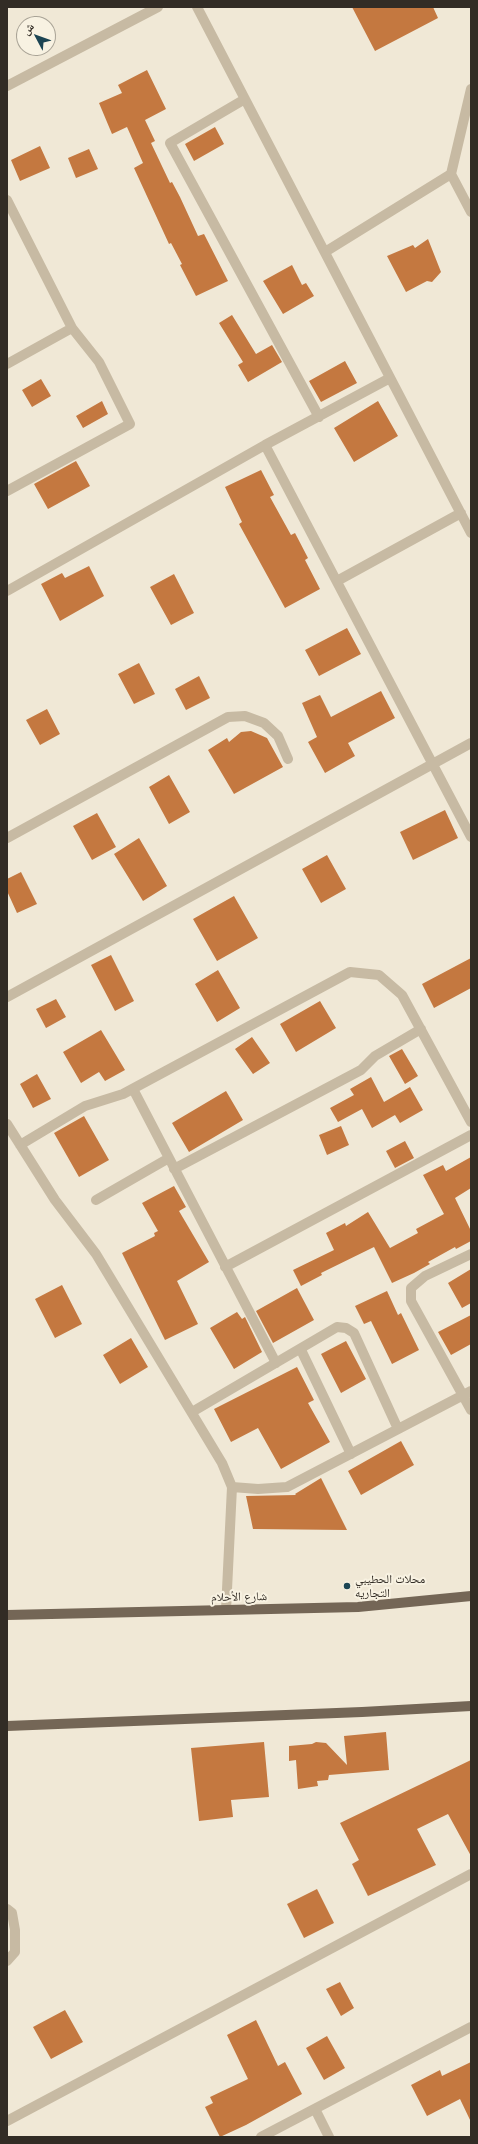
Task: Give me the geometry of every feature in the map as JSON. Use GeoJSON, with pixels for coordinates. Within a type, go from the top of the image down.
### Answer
{"type":"FeatureCollection","features":[{"type":"Feature","properties":{"kind":"main road","name":"شارع الأحلام"},"geometry":{"type":"LineString","coordinates":[[7,1615],[358,1607],[471,1596]]}},
{"type":"Feature","properties":{"kind":"main road"},"geometry":{"type":"LineString","coordinates":[[7,1726],[362,1712],[471,1706]]}},
{"type":"Feature","properties":{"kind":"street"},"geometry":{"type":"LineString","coordinates":[[7,86],[158,7]]}},
{"type":"Feature","properties":{"kind":"street"},"geometry":{"type":"LineString","coordinates":[[197,7],[471,533]]}},
{"type":"Feature","properties":{"kind":"street"},"geometry":{"type":"LineString","coordinates":[[471,89],[451,174],[471,212]]}},
{"type":"Feature","properties":{"kind":"street"},"geometry":{"type":"LineString","coordinates":[[245,99],[170,143],[319,417]]}},
{"type":"Feature","properties":{"kind":"street"},"geometry":{"type":"LineString","coordinates":[[325,252],[451,174]]}},
{"type":"Feature","properties":{"kind":"street"},"geometry":{"type":"LineString","coordinates":[[7,200],[11,218],[72,328],[99,362],[130,424],[7,490]]}},
{"type":"Feature","properties":{"kind":"street"},"geometry":{"type":"LineString","coordinates":[[7,364],[72,328]]}},
{"type":"Feature","properties":{"kind":"street"},"geometry":{"type":"LineString","coordinates":[[7,591],[265,445],[390,378]]}},
{"type":"Feature","properties":{"kind":"street"},"geometry":{"type":"LineString","coordinates":[[265,445],[471,837]]}},
{"type":"Feature","properties":{"kind":"street"},"geometry":{"type":"LineString","coordinates":[[336,581],[461,513]]}},
{"type":"Feature","properties":{"kind":"street"},"geometry":{"type":"LineString","coordinates":[[7,836],[228,717],[245,716],[264,723],[278,736],[288,759]]}},
{"type":"Feature","properties":{"kind":"street"},"geometry":{"type":"LineString","coordinates":[[7,997],[471,743]]}},
{"type":"Feature","properties":{"kind":"street"},"geometry":{"type":"LineString","coordinates":[[20,1145],[85,1106],[124,1094],[350,972],[379,975],[402,995],[471,1122]]}},
{"type":"Feature","properties":{"kind":"street"},"geometry":{"type":"LineString","coordinates":[[174,1170],[361,1070],[375,1056],[421,1029]]}},
{"type":"Feature","properties":{"kind":"street"},"geometry":{"type":"LineString","coordinates":[[133,1089],[276,1363]]}},
{"type":"Feature","properties":{"kind":"street"},"geometry":{"type":"LineString","coordinates":[[7,1124],[54,1200],[96,1254],[222,1463],[232,1488],[226,1610]]}},
{"type":"Feature","properties":{"kind":"street"},"geometry":{"type":"LineString","coordinates":[[225,1267],[471,1136]]}},
{"type":"Feature","properties":{"kind":"street"},"geometry":{"type":"LineString","coordinates":[[96,1200],[169,1158]]}},
{"type":"Feature","properties":{"kind":"street"},"geometry":{"type":"LineString","coordinates":[[471,1254],[425,1276],[411,1288],[411,1301],[467,1393],[471,1410]]}},
{"type":"Feature","properties":{"kind":"street"},"geometry":{"type":"LineString","coordinates":[[192,1412],[337,1328],[346,1328],[354,1333],[398,1429]]}},
{"type":"Feature","properties":{"kind":"street"},"geometry":{"type":"LineString","coordinates":[[301,1350],[351,1454]]}},
{"type":"Feature","properties":{"kind":"street"},"geometry":{"type":"LineString","coordinates":[[232,1488],[258,1489],[288,1486],[467,1393]]}},
{"type":"Feature","properties":{"kind":"street"},"geometry":{"type":"LineString","coordinates":[[7,2121],[471,1874]]}},
{"type":"Feature","properties":{"kind":"street"},"geometry":{"type":"LineString","coordinates":[[7,1909],[12,1913],[15,1930],[15,1952],[7,1962]]}},
{"type":"Feature","properties":{"kind":"street"},"geometry":{"type":"LineString","coordinates":[[261,2137],[471,2027]]}},
{"type":"Feature","properties":{"kind":"street"},"geometry":{"type":"LineString","coordinates":[[315,2109],[329,2137]]}},
{"type":"Feature","properties":{"kind":"building"},"geometry":{"type":"Polygon","coordinates":[[[352,7],[433,7],[438,18],[375,51],[352,7]]]}},
{"type":"Feature","properties":{"kind":"building"},"geometry":{"type":"Polygon","coordinates":[[[147,70],[166,109],[145,120],[155,141],[151,143],[170,183],[172,182],[180,197],[198,236],[204,234],[228,281],[196,296],[180,265],[182,264],[171,243],[169,244],[134,168],[143,163],[127,127],[112,134],[99,103],[122,93],[118,85],[147,70]]]}},
{"type":"Feature","properties":{"kind":"building"},"geometry":{"type":"Polygon","coordinates":[[[215,127],[224,144],[194,161],[185,144],[215,127]]]}},
{"type":"Feature","properties":{"kind":"building"},"geometry":{"type":"Polygon","coordinates":[[[40,146],[50,168],[20,181],[11,160],[40,146]]]}},
{"type":"Feature","properties":{"kind":"building"},"geometry":{"type":"Polygon","coordinates":[[[89,149],[98,169],[76,178],[68,158],[89,149]]]}},
{"type":"Feature","properties":{"kind":"building"},"geometry":{"type":"Polygon","coordinates":[[[428,239],[441,272],[432,282],[427,281],[406,292],[387,256],[413,245],[415,248],[428,239]]]}},
{"type":"Feature","properties":{"kind":"building"},"geometry":{"type":"Polygon","coordinates":[[[292,265],[302,285],[306,283],[314,296],[283,314],[263,281],[292,265]]]}},
{"type":"Feature","properties":{"kind":"building"},"geometry":{"type":"Polygon","coordinates":[[[232,315],[256,354],[272,345],[282,362],[248,382],[238,365],[243,362],[219,323],[232,315]]]}},
{"type":"Feature","properties":{"kind":"building"},"geometry":{"type":"Polygon","coordinates":[[[345,361],[357,383],[321,402],[309,381],[345,361]]]}},
{"type":"Feature","properties":{"kind":"building"},"geometry":{"type":"Polygon","coordinates":[[[41,379],[51,396],[32,407],[22,390],[41,379]]]}},
{"type":"Feature","properties":{"kind":"building"},"geometry":{"type":"Polygon","coordinates":[[[102,401],[108,414],[83,428],[76,416],[102,401]]]}},
{"type":"Feature","properties":{"kind":"building"},"geometry":{"type":"Polygon","coordinates":[[[378,401],[398,436],[354,462],[334,428],[378,401]]]}},
{"type":"Feature","properties":{"kind":"building"},"geometry":{"type":"Polygon","coordinates":[[[76,461],[90,486],[48,509],[34,484],[76,461]]]}},
{"type":"Feature","properties":{"kind":"building"},"geometry":{"type":"Polygon","coordinates":[[[261,470],[274,495],[270,497],[291,535],[295,533],[308,558],[305,560],[320,589],[285,608],[239,524],[242,522],[225,487],[261,470]]]}},
{"type":"Feature","properties":{"kind":"building"},"geometry":{"type":"Polygon","coordinates":[[[89,566],[104,596],[60,621],[41,584],[62,573],[65,578],[89,566]]]}},
{"type":"Feature","properties":{"kind":"building"},"geometry":{"type":"Polygon","coordinates":[[[174,574],[194,613],[171,625],[150,587],[174,574]]]}},
{"type":"Feature","properties":{"kind":"building"},"geometry":{"type":"Polygon","coordinates":[[[347,628],[361,654],[319,676],[305,650],[347,628]]]}},
{"type":"Feature","properties":{"kind":"building"},"geometry":{"type":"Polygon","coordinates":[[[139,663],[155,694],[134,704],[118,674],[139,663]]]}},
{"type":"Feature","properties":{"kind":"building"},"geometry":{"type":"Polygon","coordinates":[[[199,676],[210,698],[186,710],[175,689],[199,676]]]}},
{"type":"Feature","properties":{"kind":"building"},"geometry":{"type":"Polygon","coordinates":[[[381,691],[395,718],[348,743],[355,756],[325,773],[308,742],[317,737],[302,703],[320,695],[331,717],[381,691]]]}},
{"type":"Feature","properties":{"kind":"building"},"geometry":{"type":"Polygon","coordinates":[[[47,709],[60,734],[40,745],[26,720],[47,709]]]}},
{"type":"Feature","properties":{"kind":"building"},"geometry":{"type":"Polygon","coordinates":[[[251,731],[267,738],[283,767],[234,794],[208,750],[227,738],[229,742],[241,732],[251,731]]]}},
{"type":"Feature","properties":{"kind":"building"},"geometry":{"type":"Polygon","coordinates":[[[169,775],[190,812],[169,824],[149,787],[169,775]]]}},
{"type":"Feature","properties":{"kind":"building"},"geometry":{"type":"Polygon","coordinates":[[[445,810],[458,838],[413,860],[400,832],[445,810]]]}},
{"type":"Feature","properties":{"kind":"building"},"geometry":{"type":"Polygon","coordinates":[[[97,813],[116,847],[92,860],[73,826],[97,813]]]}},
{"type":"Feature","properties":{"kind":"building"},"geometry":{"type":"Polygon","coordinates":[[[139,838],[167,886],[143,901],[114,854],[139,838]]]}},
{"type":"Feature","properties":{"kind":"building"},"geometry":{"type":"Polygon","coordinates":[[[327,855],[346,889],[321,903],[302,869],[327,855]]]}},
{"type":"Feature","properties":{"kind":"building"},"geometry":{"type":"Polygon","coordinates":[[[21,872],[37,904],[17,913],[7,891],[7,879],[21,872]]]}},
{"type":"Feature","properties":{"kind":"building"},"geometry":{"type":"Polygon","coordinates":[[[234,896],[258,938],[217,961],[193,919],[234,896]]]}},
{"type":"Feature","properties":{"kind":"building"},"geometry":{"type":"Polygon","coordinates":[[[111,955],[134,1001],[115,1011],[91,965],[111,955]]]}},
{"type":"Feature","properties":{"kind":"building"},"geometry":{"type":"Polygon","coordinates":[[[471,958],[471,988],[434,1008],[422,984],[471,958]]]}},
{"type":"Feature","properties":{"kind":"building"},"geometry":{"type":"Polygon","coordinates":[[[218,970],[240,1008],[217,1022],[195,984],[218,970]]]}},
{"type":"Feature","properties":{"kind":"building"},"geometry":{"type":"Polygon","coordinates":[[[56,999],[66,1017],[46,1028],[36,1009],[56,999]]]}},
{"type":"Feature","properties":{"kind":"building"},"geometry":{"type":"Polygon","coordinates":[[[320,1001],[336,1028],[296,1052],[280,1024],[320,1001]]]}},
{"type":"Feature","properties":{"kind":"building"},"geometry":{"type":"Polygon","coordinates":[[[101,1030],[125,1070],[105,1081],[99,1072],[81,1083],[63,1052],[101,1030]]]}},
{"type":"Feature","properties":{"kind":"building"},"geometry":{"type":"Polygon","coordinates":[[[252,1037],[270,1063],[253,1074],[235,1049],[252,1037]]]}},
{"type":"Feature","properties":{"kind":"building"},"geometry":{"type":"Polygon","coordinates":[[[402,1049],[418,1076],[405,1084],[389,1056],[402,1049]]]}},
{"type":"Feature","properties":{"kind":"building"},"geometry":{"type":"Polygon","coordinates":[[[37,1074],[51,1099],[33,1108],[20,1084],[37,1074]]]}},
{"type":"Feature","properties":{"kind":"building"},"geometry":{"type":"Polygon","coordinates":[[[371,1077],[384,1102],[410,1087],[423,1110],[400,1123],[395,1115],[372,1128],[362,1109],[338,1122],[330,1108],[354,1095],[350,1089],[371,1077]]]}},
{"type":"Feature","properties":{"kind":"building"},"geometry":{"type":"Polygon","coordinates":[[[226,1091],[243,1120],[189,1152],[172,1123],[226,1091]]]}},
{"type":"Feature","properties":{"kind":"building"},"geometry":{"type":"Polygon","coordinates":[[[84,1116],[109,1160],[79,1177],[54,1133],[84,1116]]]}},
{"type":"Feature","properties":{"kind":"building"},"geometry":{"type":"Polygon","coordinates":[[[341,1126],[349,1145],[327,1155],[319,1135],[341,1126]]]}},
{"type":"Feature","properties":{"kind":"building"},"geometry":{"type":"Polygon","coordinates":[[[405,1141],[414,1158],[395,1168],[386,1151],[405,1141]]]}},
{"type":"Feature","properties":{"kind":"building"},"geometry":{"type":"Polygon","coordinates":[[[471,1157],[471,1188],[455,1198],[471,1231],[471,1241],[456,1249],[455,1247],[428,1262],[430,1264],[392,1283],[374,1247],[321,1273],[322,1275],[301,1286],[293,1270],[334,1250],[326,1233],[345,1223],[346,1226],[368,1212],[390,1248],[418,1233],[416,1229],[444,1214],[423,1175],[443,1165],[446,1171],[471,1157]]]}},
{"type":"Feature","properties":{"kind":"building"},"geometry":{"type":"Polygon","coordinates":[[[174,1186],[186,1207],[179,1211],[209,1262],[177,1281],[198,1324],[165,1340],[122,1253],[155,1236],[154,1233],[158,1231],[142,1203],[174,1186]]]}},
{"type":"Feature","properties":{"kind":"building"},"geometry":{"type":"Polygon","coordinates":[[[471,1269],[471,1303],[462,1308],[448,1283],[471,1269]]]}},
{"type":"Feature","properties":{"kind":"building"},"geometry":{"type":"Polygon","coordinates":[[[62,1285],[82,1324],[55,1338],[35,1299],[62,1285]]]}},
{"type":"Feature","properties":{"kind":"building"},"geometry":{"type":"Polygon","coordinates":[[[297,1288],[314,1320],[273,1343],[256,1311],[297,1288]]]}},
{"type":"Feature","properties":{"kind":"building"},"geometry":{"type":"Polygon","coordinates":[[[387,1291],[398,1315],[401,1313],[419,1350],[392,1364],[371,1321],[364,1324],[355,1306],[387,1291]]]}},
{"type":"Feature","properties":{"kind":"building"},"geometry":{"type":"Polygon","coordinates":[[[237,1312],[242,1319],[245,1317],[262,1352],[234,1369],[210,1328],[237,1312]]]}},
{"type":"Feature","properties":{"kind":"building"},"geometry":{"type":"Polygon","coordinates":[[[471,1315],[471,1344],[451,1355],[438,1332],[471,1315]]]}},
{"type":"Feature","properties":{"kind":"building"},"geometry":{"type":"Polygon","coordinates":[[[131,1338],[148,1367],[120,1384],[103,1355],[131,1338]]]}},
{"type":"Feature","properties":{"kind":"building"},"geometry":{"type":"Polygon","coordinates":[[[346,1341],[366,1379],[341,1393],[321,1354],[346,1341]]]}},
{"type":"Feature","properties":{"kind":"building"},"geometry":{"type":"Polygon","coordinates":[[[297,1367],[314,1400],[308,1403],[330,1442],[281,1469],[258,1428],[231,1442],[214,1409],[297,1367]]]}},
{"type":"Feature","properties":{"kind":"building"},"geometry":{"type":"Polygon","coordinates":[[[401,1441],[414,1465],[361,1495],[348,1471],[401,1441]]]}},
{"type":"Feature","properties":{"kind":"building"},"geometry":{"type":"Polygon","coordinates":[[[321,1478],[347,1530],[253,1529],[246,1496],[296,1495],[295,1494],[321,1478]]]}},
{"type":"Feature","properties":{"kind":"building"},"geometry":{"type":"Polygon","coordinates":[[[386,1732],[389,1770],[329,1775],[328,1780],[317,1781],[318,1786],[298,1789],[296,1760],[289,1761],[289,1746],[312,1744],[316,1742],[326,1743],[347,1765],[344,1736],[386,1732]]]}},
{"type":"Feature","properties":{"kind":"building"},"geometry":{"type":"Polygon","coordinates":[[[264,1742],[269,1797],[231,1800],[233,1817],[199,1821],[191,1748],[264,1742]]]}},
{"type":"Feature","properties":{"kind":"building"},"geometry":{"type":"Polygon","coordinates":[[[471,1760],[471,1856],[448,1814],[417,1829],[436,1865],[368,1896],[352,1864],[359,1860],[340,1823],[471,1760]]]}},
{"type":"Feature","properties":{"kind":"building"},"geometry":{"type":"Polygon","coordinates":[[[317,1889],[334,1923],[304,1938],[287,1904],[317,1889]]]}},
{"type":"Feature","properties":{"kind":"building"},"geometry":{"type":"Polygon","coordinates":[[[340,1982],[354,2008],[341,2016],[326,1989],[340,1982]]]}},
{"type":"Feature","properties":{"kind":"building"},"geometry":{"type":"Polygon","coordinates":[[[65,2010],[83,2042],[51,2059],[33,2027],[65,2010]]]}},
{"type":"Feature","properties":{"kind":"building"},"geometry":{"type":"Polygon","coordinates":[[[256,2020],[278,2066],[285,2062],[302,2094],[246,2125],[220,2137],[205,2107],[213,2103],[210,2097],[248,2079],[227,2035],[256,2020]]]}},
{"type":"Feature","properties":{"kind":"building"},"geometry":{"type":"Polygon","coordinates":[[[327,2036],[345,2068],[324,2080],[306,2048],[327,2036]]]}},
{"type":"Feature","properties":{"kind":"building"},"geometry":{"type":"Polygon","coordinates":[[[471,2062],[471,2122],[460,2099],[427,2116],[411,2085],[440,2070],[442,2076],[471,2062]]]}},
{"type":"Feature","properties":{"kind":"place","name":"محلات الحطيبي التجاريه"},"geometry":{"type":"Point","coordinates":[347,1586]}}]}
